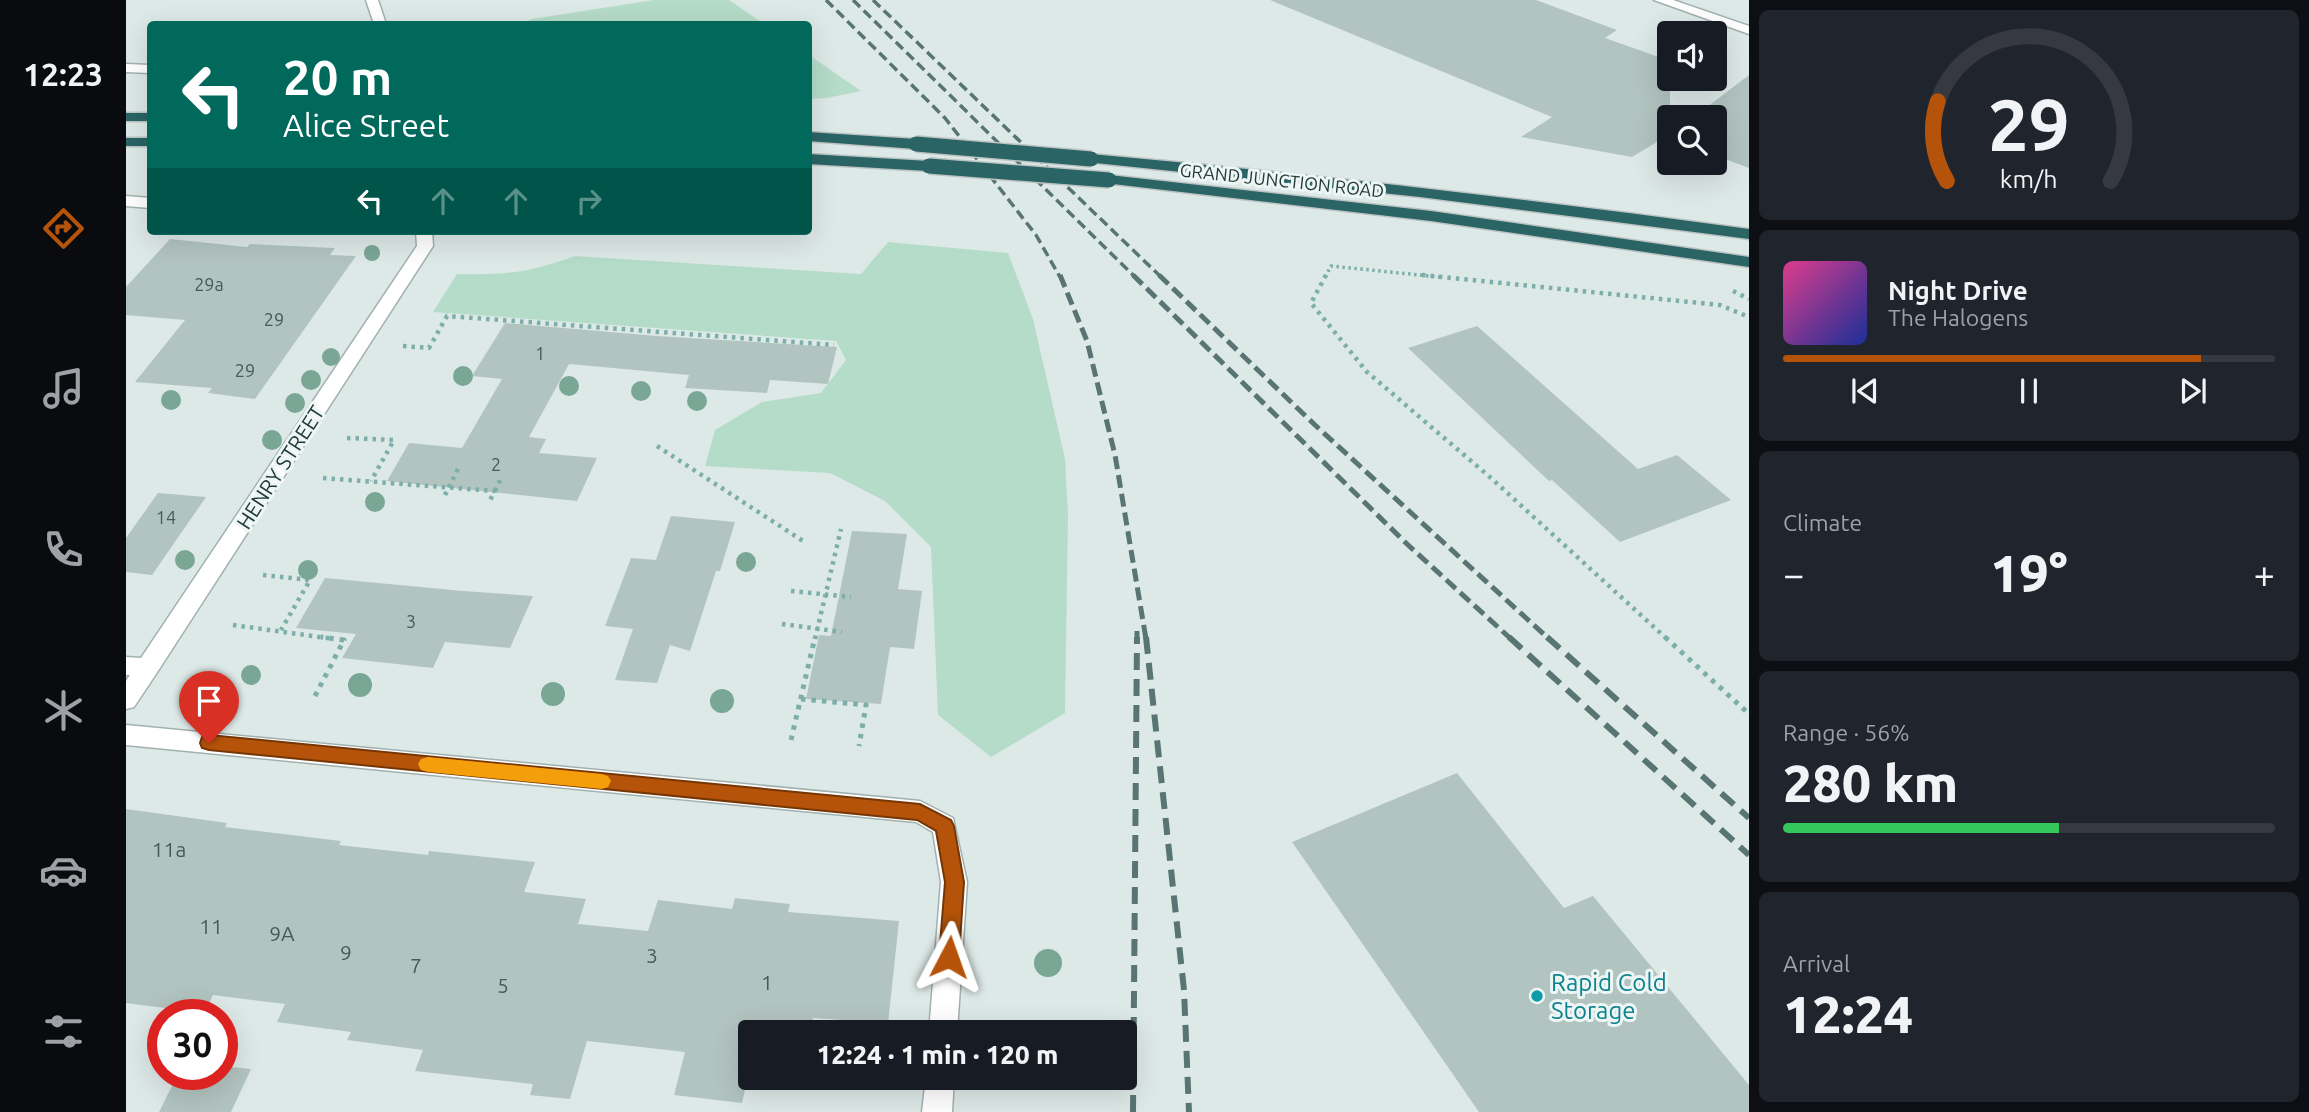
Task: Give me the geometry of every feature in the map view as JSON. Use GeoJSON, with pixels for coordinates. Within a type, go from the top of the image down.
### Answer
{"type":"FeatureCollection","features":[{"type":"Feature","properties":{"kind":"highway"},"geometry":{"type":"LineString","coordinates":[[126,117],[147,117]]}},
{"type":"Feature","properties":{"kind":"highway","name":"GRAND JUNCTION ROAD"},"geometry":{"type":"LineString","coordinates":[[812,136],[1283,175],[1749,234]]}},
{"type":"Feature","properties":{"kind":"highway"},"geometry":{"type":"LineString","coordinates":[[126,142],[147,142]]}},
{"type":"Feature","properties":{"kind":"highway","name":"GRAND JUNCTION ROAD"},"geometry":{"type":"LineString","coordinates":[[812,159],[1109,180],[1431,216],[1749,262]]}},
{"type":"Feature","properties":{"kind":"street"},"geometry":{"type":"LineString","coordinates":[[372,0],[379,21]]}},
{"type":"Feature","properties":{"kind":"street"},"geometry":{"type":"LineString","coordinates":[[1660,0],[1749,30]]}},
{"type":"Feature","properties":{"kind":"street"},"geometry":{"type":"LineString","coordinates":[[126,68],[147,69]]}},
{"type":"Feature","properties":{"kind":"street"},"geometry":{"type":"LineString","coordinates":[[126,201],[147,203]]}},
{"type":"Feature","properties":{"kind":"street","name":"HENRY STREET"},"geometry":{"type":"LineString","coordinates":[[126,700],[137,667],[425,246],[424,235]]}},
{"type":"Feature","properties":{"kind":"street"},"geometry":{"type":"LineString","coordinates":[[126,735],[920,812],[944,826],[954,882],[944,1020]]}},
{"type":"Feature","properties":{"kind":"street"},"geometry":{"type":"LineString","coordinates":[[937,1112],[939,1090]]}},
{"type":"Feature","properties":{"kind":"path"},"geometry":{"type":"LineString","coordinates":[[1749,317],[1720,305],[1331,266],[1311,303],[1367,372],[1491,478],[1749,714]]}},
{"type":"Feature","properties":{"kind":"path"},"geometry":{"type":"LineString","coordinates":[[403,345],[429,348],[447,316],[834,345]]}},
{"type":"Feature","properties":{"kind":"path"},"geometry":{"type":"LineString","coordinates":[[347,438],[394,440],[371,481]]}},
{"type":"Feature","properties":{"kind":"path"},"geometry":{"type":"LineString","coordinates":[[657,446],[803,541]]}},
{"type":"Feature","properties":{"kind":"path"},"geometry":{"type":"LineString","coordinates":[[445,495],[458,469]]}},
{"type":"Feature","properties":{"kind":"path"},"geometry":{"type":"LineString","coordinates":[[490,500],[502,476]]}},
{"type":"Feature","properties":{"kind":"path"},"geometry":{"type":"LineString","coordinates":[[323,478],[495,491]]}},
{"type":"Feature","properties":{"kind":"path"},"geometry":{"type":"LineString","coordinates":[[791,740],[841,529]]}},
{"type":"Feature","properties":{"kind":"path"},"geometry":{"type":"LineString","coordinates":[[263,575],[310,580],[281,630]]}},
{"type":"Feature","properties":{"kind":"path"},"geometry":{"type":"LineString","coordinates":[[791,591],[851,597]]}},
{"type":"Feature","properties":{"kind":"path"},"geometry":{"type":"LineString","coordinates":[[782,624],[842,632]]}},
{"type":"Feature","properties":{"kind":"path"},"geometry":{"type":"LineString","coordinates":[[233,625],[344,640],[315,696]]}},
{"type":"Feature","properties":{"kind":"path"},"geometry":{"type":"LineString","coordinates":[[801,699],[866,705],[859,746]]}},
{"type":"Feature","properties":{"kind":"green space"},"geometry":{"type":"Polygon","coordinates":[[[654,0],[729,0],[760,21],[528,21],[654,0]]]}},
{"type":"Feature","properties":{"kind":"green space"},"geometry":{"type":"Polygon","coordinates":[[[812,57],[861,91],[812,99],[812,57]]]}},
{"type":"Feature","properties":{"kind":"green space"},"geometry":{"type":"Polygon","coordinates":[[[888,242],[1008,253],[1033,319],[1065,459],[1068,514],[1065,713],[991,757],[938,715],[931,547],[885,501],[830,473],[705,466],[715,430],[762,402],[821,393],[846,360],[836,341],[433,312],[457,274],[517,272],[575,256],[861,274],[888,242]]]}},
{"type":"Feature","properties":{"kind":"building"},"geometry":{"type":"Polygon","coordinates":[[[1270,0],[1536,0],[1617,30],[1605,38],[1657,56],[1657,91],[1670,91],[1670,105],[1657,105],[1657,142],[1632,157],[1521,137],[1552,117],[1270,0]]]}},
{"type":"Feature","properties":{"kind":"building"},"geometry":{"type":"Polygon","coordinates":[[[1749,75],[1749,168],[1727,160],[1727,105],[1710,105],[1749,75]]]}},
{"type":"Feature","properties":{"kind":"building"},"geometry":{"type":"Polygon","coordinates":[[[170,239],[247,247],[250,244],[335,248],[330,255],[356,256],[255,399],[208,393],[212,388],[135,382],[185,320],[126,315],[126,287],[170,239]]]}},
{"type":"Feature","properties":{"kind":"building"},"geometry":{"type":"Polygon","coordinates":[[[505,323],[837,347],[828,384],[770,380],[767,393],[685,388],[689,375],[569,364],[529,437],[546,439],[539,453],[597,458],[577,501],[387,481],[409,443],[462,448],[502,379],[472,376],[505,323]]]}},
{"type":"Feature","properties":{"kind":"building"},"geometry":{"type":"Polygon","coordinates":[[[1477,326],[1638,469],[1677,455],[1731,500],[1620,542],[1552,480],[1549,481],[1408,348],[1477,326]]]}},
{"type":"Feature","properties":{"kind":"building"},"geometry":{"type":"Polygon","coordinates":[[[158,493],[206,497],[152,575],[126,572],[126,538],[158,493]]]}},
{"type":"Feature","properties":{"kind":"building"},"geometry":{"type":"Polygon","coordinates":[[[671,516],[735,522],[690,651],[670,645],[657,683],[615,680],[633,629],[605,626],[631,558],[656,560],[671,516]]]}},
{"type":"Feature","properties":{"kind":"building"},"geometry":{"type":"Polygon","coordinates":[[[852,531],[907,534],[898,589],[922,591],[914,649],[890,647],[881,704],[806,699],[819,635],[831,636],[852,531]]]}},
{"type":"Feature","properties":{"kind":"building"},"geometry":{"type":"Polygon","coordinates":[[[325,578],[533,596],[510,648],[445,642],[433,668],[342,658],[356,634],[296,628],[325,578]]]}},
{"type":"Feature","properties":{"kind":"building","name":"Rapid Cold Storage"},"geometry":{"type":"Polygon","coordinates":[[[1457,773],[1564,908],[1593,896],[1749,1085],[1749,1112],[1479,1112],[1292,842],[1457,773]]]}},
{"type":"Feature","properties":{"kind":"building"},"geometry":{"type":"Polygon","coordinates":[[[126,809],[227,823],[225,827],[341,841],[339,845],[428,855],[429,851],[535,862],[524,892],[586,899],[578,924],[648,931],[658,900],[732,909],[735,898],[790,904],[788,912],[899,921],[888,1020],[738,1020],[738,1090],[745,1090],[742,1103],[674,1095],[685,1052],[587,1041],[570,1099],[530,1095],[533,1084],[415,1071],[423,1050],[347,1040],[351,1032],[277,1022],[285,1004],[213,995],[211,999],[147,999],[147,1006],[126,1003],[126,809]]]}},
{"type":"Feature","properties":{"kind":"building"},"geometry":{"type":"Polygon","coordinates":[[[238,1068],[251,1069],[231,1112],[159,1112],[170,1090],[238,1090],[238,1068]]]}},
{"type":"Feature","properties":{"kind":"railway"},"geometry":{"type":"LineString","coordinates":[[826,0],[945,118],[1036,235],[1060,277]]}},
{"type":"Feature","properties":{"kind":"railway"},"geometry":{"type":"LineString","coordinates":[[853,0],[1135,277]]}},
{"type":"Feature","properties":{"kind":"railway"},"geometry":{"type":"LineString","coordinates":[[873,0],[1161,277]]}},
{"type":"Feature","properties":{"kind":"railway"},"geometry":{"type":"LineString","coordinates":[[1060,275],[1087,341],[1115,455],[1146,639]]}},
{"type":"Feature","properties":{"kind":"railway"},"geometry":{"type":"LineString","coordinates":[[1133,275],[1407,544],[1511,639]]}},
{"type":"Feature","properties":{"kind":"railway"},"geometry":{"type":"LineString","coordinates":[[1159,275],[1315,425],[1549,639]]}},
{"type":"Feature","properties":{"kind":"railway"},"geometry":{"type":"LineString","coordinates":[[1137,631],[1137,637]]}},
{"type":"Feature","properties":{"kind":"railway"},"geometry":{"type":"LineString","coordinates":[[1133,1112],[1137,637]]}},
{"type":"Feature","properties":{"kind":"railway"},"geometry":{"type":"LineString","coordinates":[[1146,637],[1184,990],[1189,1112]]}},
{"type":"Feature","properties":{"kind":"railway"},"geometry":{"type":"LineString","coordinates":[[1509,637],[1749,855]]}},
{"type":"Feature","properties":{"kind":"railway"},"geometry":{"type":"LineString","coordinates":[[1547,637],[1749,818]]}},
{"type":"Feature","properties":{"kind":"slow traffic"},"geometry":{"type":"LineString","coordinates":[[428,764],[602,781]]}},
{"type":"Feature","properties":{"kind":"place","name":"Rapid Cold Storage"},"geometry":{"type":"Point","coordinates":[1537,996]}},
{"type":"Feature","properties":{"kind":"route"},"geometry":{"type":"LineString","coordinates":[[209,743],[920,812],[944,826],[954,882],[949,957]]}}]}
